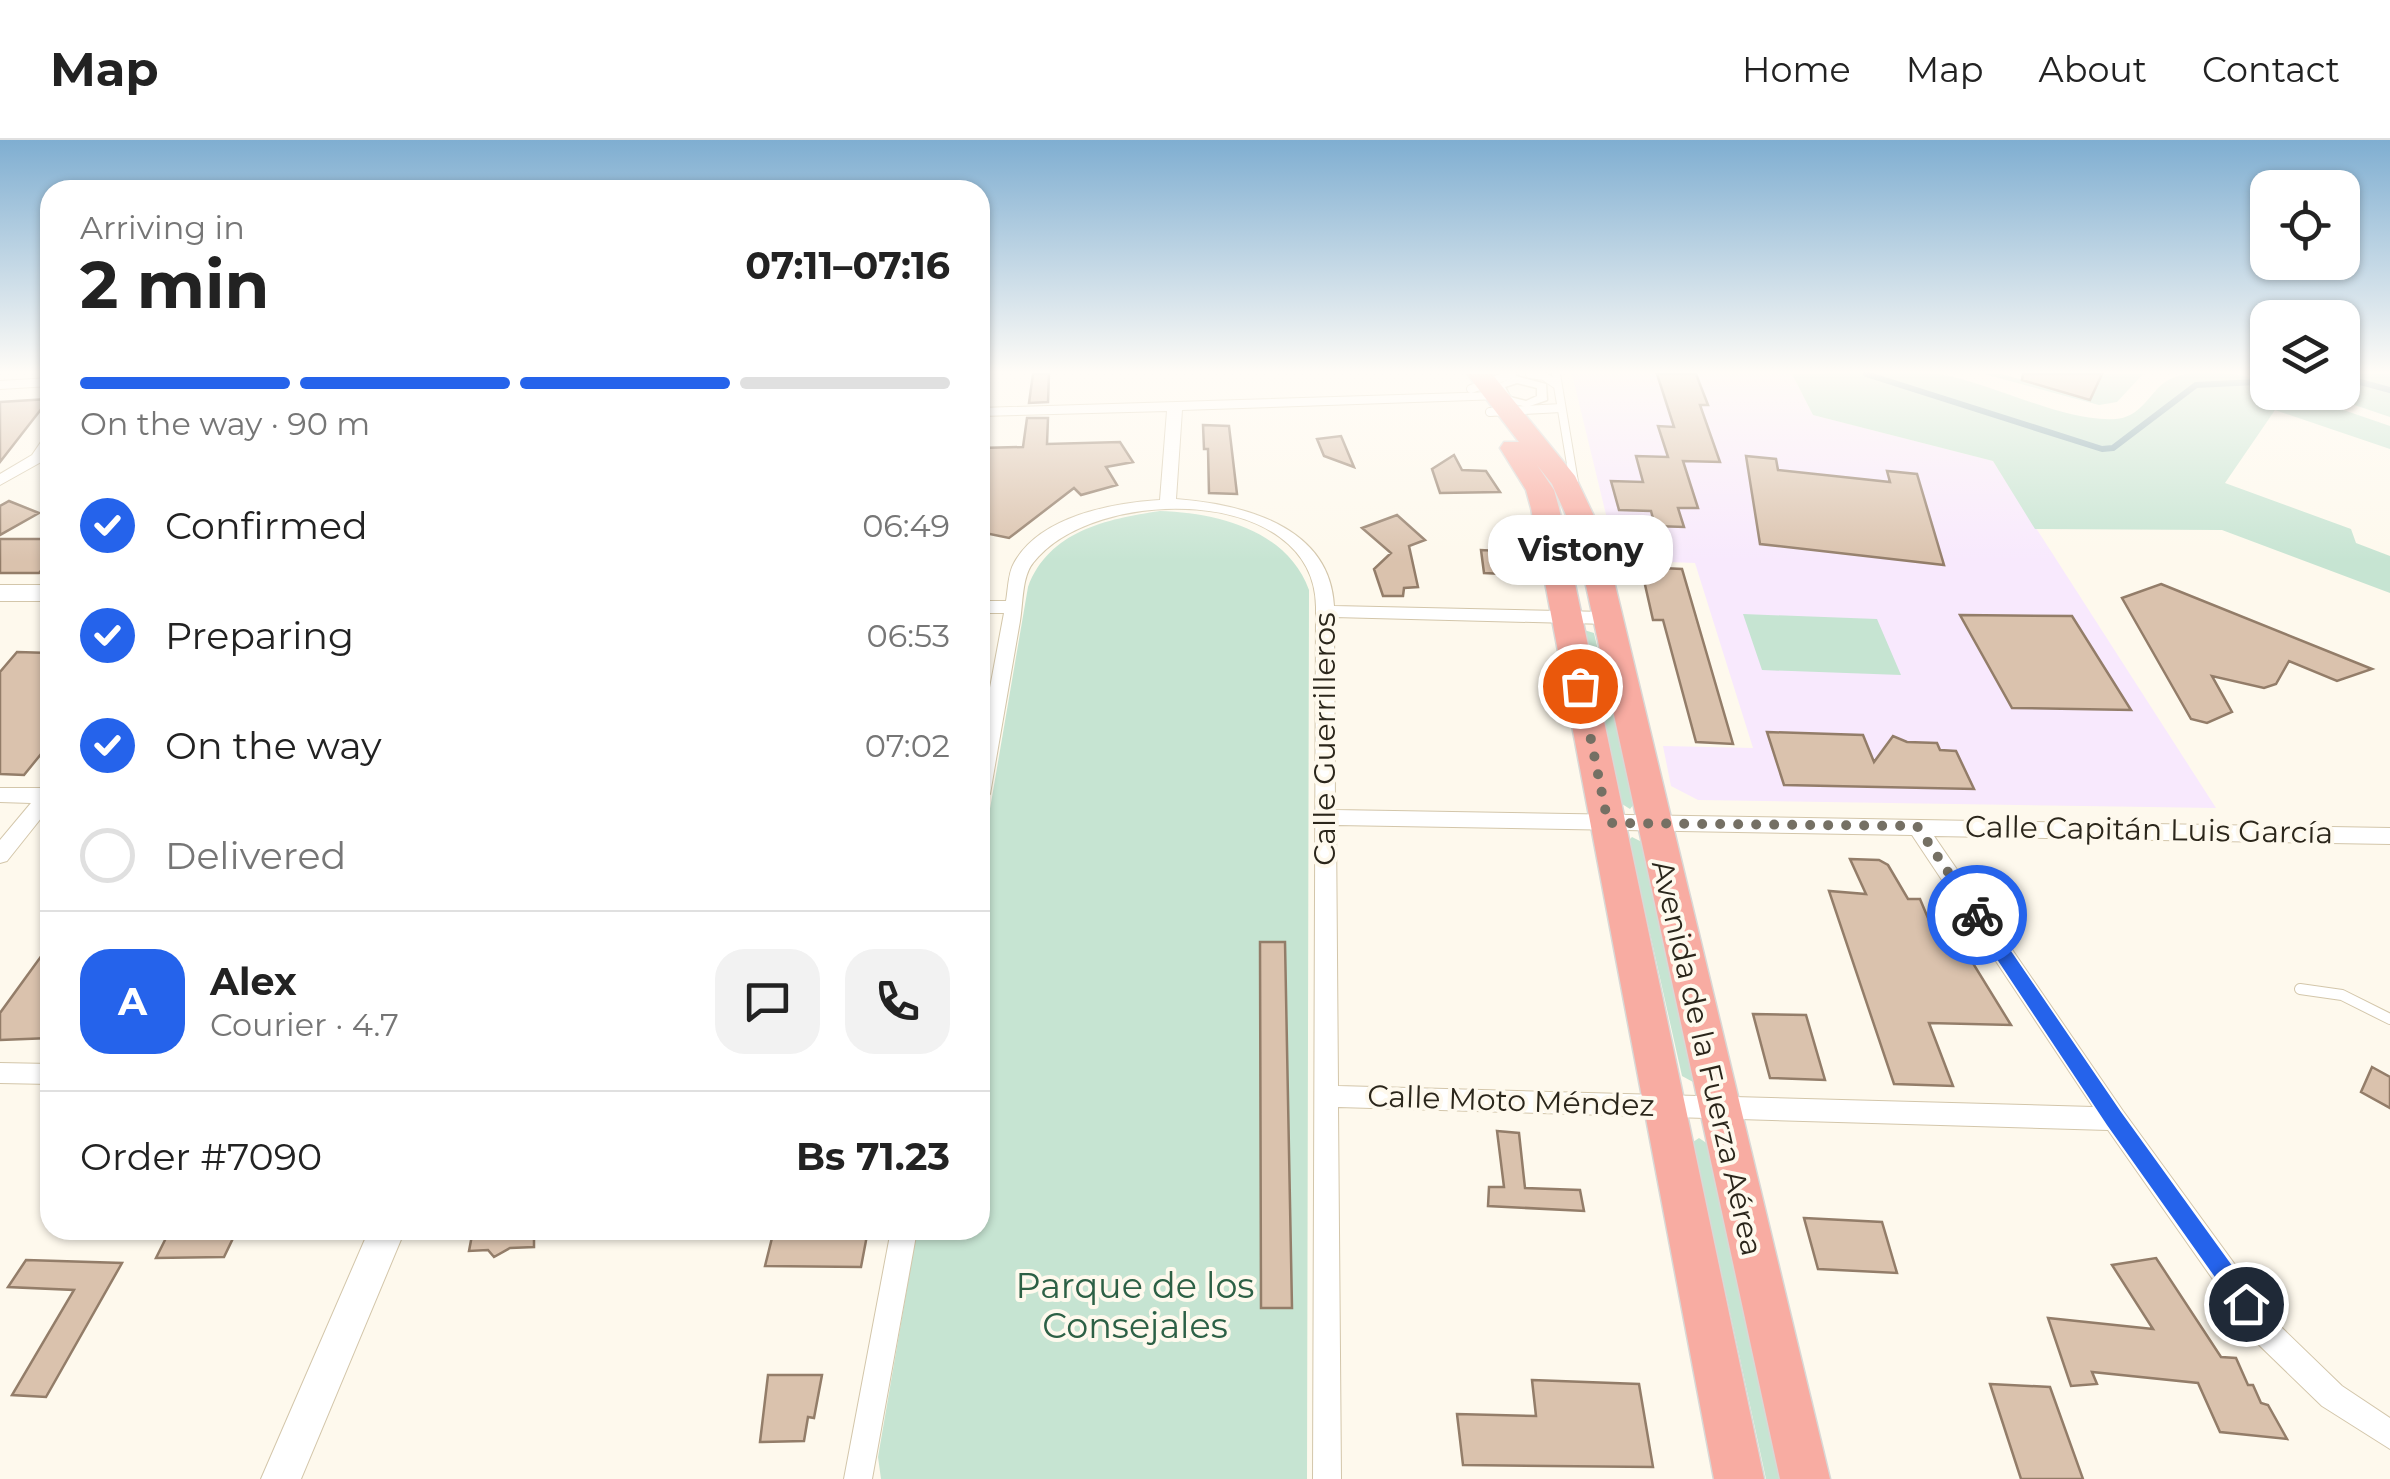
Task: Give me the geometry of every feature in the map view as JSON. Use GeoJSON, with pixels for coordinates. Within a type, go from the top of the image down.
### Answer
{"type":"FeatureCollection","features":[{"type":"Feature","properties":{"kind":"highway","name":"Avenida de la Fuerza Aérea"},"geometry":{"type":"LineString","coordinates":[[1512,436],[1540,490],[1739,1479]]}},
{"type":"Feature","properties":{"kind":"highway","name":"Avenida de la Fuerza Aérea"},"geometry":{"type":"LineString","coordinates":[[1527,436],[1565,482],[1589,535],[1805,1479]]}},
{"type":"Feature","properties":{"kind":"street"},"geometry":{"type":"LineString","coordinates":[[1168,502],[1173,436]]}},
{"type":"Feature","properties":{"kind":"street"},"geometry":{"type":"LineString","coordinates":[[0,480],[40,460]]}},
{"type":"Feature","properties":{"kind":"street","name":"Calle Guerrilleros"},"geometry":{"type":"LineString","coordinates":[[990,734],[1021,566],[1042,542],[1073,522],[1114,510],[1168,502],[1220,508],[1278,529],[1298,544],[1323,582],[1327,1479]]}},
{"type":"Feature","properties":{"kind":"street"},"geometry":{"type":"LineString","coordinates":[[0,593],[40,594]]}},
{"type":"Feature","properties":{"kind":"street"},"geometry":{"type":"LineString","coordinates":[[990,607],[1011,607]]}},
{"type":"Feature","properties":{"kind":"street"},"geometry":{"type":"LineString","coordinates":[[1325,612],[1607,618]]}},
{"type":"Feature","properties":{"kind":"street"},"geometry":{"type":"LineString","coordinates":[[0,795],[40,795]]}},
{"type":"Feature","properties":{"kind":"street"},"geometry":{"type":"LineString","coordinates":[[0,855],[40,806]]}},
{"type":"Feature","properties":{"kind":"street","name":"Calle Capitán Luis García"},"geometry":{"type":"LineString","coordinates":[[1326,817],[2390,836]]}},
{"type":"Feature","properties":{"kind":"street"},"geometry":{"type":"LineString","coordinates":[[1917,826],[2114,1118],[2269,1334],[2332,1396],[2390,1435]]}},
{"type":"Feature","properties":{"kind":"street"},"geometry":{"type":"LineString","coordinates":[[0,1073],[40,1074]]}},
{"type":"Feature","properties":{"kind":"street","name":"Calle Moto Méndez"},"geometry":{"type":"LineString","coordinates":[[1327,1096],[2114,1118]]}},
{"type":"Feature","properties":{"kind":"street"},"geometry":{"type":"LineString","coordinates":[[281,1479],[383,1240]]}},
{"type":"Feature","properties":{"kind":"street"},"geometry":{"type":"LineString","coordinates":[[858,1479],[902,1240]]}},
{"type":"Feature","properties":{"kind":"lane"},"geometry":{"type":"LineString","coordinates":[[1566,436],[1578,508]]}},
{"type":"Feature","properties":{"kind":"lane"},"geometry":{"type":"LineString","coordinates":[[2300,990],[2342,995],[2390,1019]]}},
{"type":"Feature","properties":{"kind":"shaded area"},"geometry":{"type":"Polygon","coordinates":[[[1587,436],[1897,436],[1993,461],[2216,808],[1698,800],[1671,786],[1663,746],[1753,748],[1695,563],[1617,560],[1587,436]]]}},
{"type":"Feature","properties":{"kind":"green space"},"geometry":{"type":"Polygon","coordinates":[[[1897,436],[2257,436],[2225,483],[2351,529],[2356,543],[2390,556],[2390,593],[2222,530],[2035,529],[1993,461],[1897,436]]]}},
{"type":"Feature","properties":{"kind":"green space"},"geometry":{"type":"Polygon","coordinates":[[[2353,436],[2390,436],[2390,449],[2353,436]]]}},
{"type":"Feature","properties":{"kind":"green space","name":"Parque de los Consejales"},"geometry":{"type":"Polygon","coordinates":[[[1160,511],[1205,516],[1248,529],[1285,553],[1299,569],[1309,590],[1307,1479],[881,1479],[878,1457],[915,1240],[990,1240],[990,809],[1028,587],[1037,568],[1065,540],[1120,518],[1160,511]]]}},
{"type":"Feature","properties":{"kind":"green space"},"geometry":{"type":"Polygon","coordinates":[[[1743,614],[1877,619],[1901,675],[1762,670],[1743,614]]]}},
{"type":"Feature","properties":{"kind":"green space"},"geometry":{"type":"Polygon","coordinates":[[[1584,630],[1594,633],[1634,804],[1630,809],[1622,804],[1584,630]]]}},
{"type":"Feature","properties":{"kind":"green space"},"geometry":{"type":"Polygon","coordinates":[[[1632,837],[1642,842],[1696,1078],[1693,1082],[1682,1076],[1629,840],[1632,837]]]}},
{"type":"Feature","properties":{"kind":"green space"},"geometry":{"type":"Polygon","coordinates":[[[1699,1138],[1708,1144],[1783,1479],[1766,1479],[1693,1142],[1699,1138]]]}},
{"type":"Feature","properties":{"kind":"building"},"geometry":{"type":"Polygon","coordinates":[[[0,436],[20,436],[0,462],[0,436]]]}},
{"type":"Feature","properties":{"kind":"building"},"geometry":{"type":"Polygon","coordinates":[[[1024,436],[1047,436],[1047,444],[1120,442],[1133,462],[1106,467],[1117,485],[1081,495],[1074,488],[1009,538],[990,534],[990,448],[1023,447],[1024,436]]]}},
{"type":"Feature","properties":{"kind":"building"},"geometry":{"type":"Polygon","coordinates":[[[1203,436],[1230,436],[1237,494],[1209,493],[1208,449],[1204,449],[1203,436]]]}},
{"type":"Feature","properties":{"kind":"building"},"geometry":{"type":"Polygon","coordinates":[[[1341,436],[1354,467],[1324,456],[1317,439],[1341,436]]]}},
{"type":"Feature","properties":{"kind":"building"},"geometry":{"type":"Polygon","coordinates":[[[1661,436],[1711,436],[1720,462],[1683,461],[1698,508],[1678,508],[1684,527],[1655,526],[1651,511],[1619,510],[1611,481],[1643,482],[1636,456],[1668,457],[1661,436]]]}},
{"type":"Feature","properties":{"kind":"building"},"geometry":{"type":"Polygon","coordinates":[[[1454,455],[1462,470],[1486,471],[1500,492],[1440,493],[1432,469],[1454,455]]]}},
{"type":"Feature","properties":{"kind":"building"},"geometry":{"type":"Polygon","coordinates":[[[1746,456],[1776,459],[1778,470],[1890,482],[1887,471],[1917,474],[1944,565],[1760,544],[1746,456]]]}},
{"type":"Feature","properties":{"kind":"building"},"geometry":{"type":"Polygon","coordinates":[[[9,501],[39,513],[0,535],[0,506],[9,501]]]}},
{"type":"Feature","properties":{"kind":"building"},"geometry":{"type":"Polygon","coordinates":[[[1397,515],[1425,540],[1409,546],[1418,587],[1404,588],[1403,596],[1383,596],[1374,569],[1391,553],[1362,528],[1397,515]]]}},
{"type":"Feature","properties":{"kind":"building"},"geometry":{"type":"Polygon","coordinates":[[[0,539],[40,539],[39,573],[0,573],[0,539]]]}},
{"type":"Feature","properties":{"kind":"building"},"geometry":{"type":"Polygon","coordinates":[[[1499,548],[1521,548],[1525,575],[1484,573],[1481,550],[1500,551],[1499,548]]]}},
{"type":"Feature","properties":{"kind":"building"},"geometry":{"type":"Polygon","coordinates":[[[1641,567],[1682,569],[1733,744],[1696,742],[1663,620],[1653,620],[1641,567]]]}},
{"type":"Feature","properties":{"kind":"building"},"geometry":{"type":"Polygon","coordinates":[[[2161,584],[2372,669],[2337,681],[2289,661],[2276,684],[2264,688],[2212,676],[2232,712],[2207,723],[2191,719],[2122,598],[2161,584]]]}},
{"type":"Feature","properties":{"kind":"building"},"geometry":{"type":"Polygon","coordinates":[[[1960,615],[2072,616],[2131,710],[2012,708],[1960,615]]]}},
{"type":"Feature","properties":{"kind":"building"},"geometry":{"type":"Polygon","coordinates":[[[17,652],[40,653],[40,755],[24,775],[0,774],[0,672],[17,652]]]}},
{"type":"Feature","properties":{"kind":"building"},"geometry":{"type":"Polygon","coordinates":[[[1767,732],[1863,735],[1874,762],[1893,736],[1907,742],[1937,743],[1940,750],[1956,751],[1974,789],[1784,785],[1767,732]]]}},
{"type":"Feature","properties":{"kind":"building"},"geometry":{"type":"Polygon","coordinates":[[[1850,859],[1879,860],[1888,865],[1908,899],[1920,899],[1938,942],[1952,942],[1962,960],[1971,960],[2011,1025],[1929,1023],[1953,1086],[1894,1084],[1829,891],[1866,894],[1850,859]]]}},
{"type":"Feature","properties":{"kind":"building"},"geometry":{"type":"Polygon","coordinates":[[[1260,942],[1285,942],[1292,1308],[1261,1308],[1260,942]]]}},
{"type":"Feature","properties":{"kind":"building"},"geometry":{"type":"Polygon","coordinates":[[[40,958],[40,1038],[0,1040],[0,1013],[40,958]]]}},
{"type":"Feature","properties":{"kind":"building"},"geometry":{"type":"Polygon","coordinates":[[[1753,1014],[1806,1015],[1825,1080],[1770,1078],[1753,1014]]]}},
{"type":"Feature","properties":{"kind":"building"},"geometry":{"type":"Polygon","coordinates":[[[2372,1067],[2390,1077],[2390,1108],[2361,1092],[2372,1067]]]}},
{"type":"Feature","properties":{"kind":"building"},"geometry":{"type":"Polygon","coordinates":[[[1497,1131],[1519,1133],[1525,1188],[1580,1190],[1584,1211],[1488,1206],[1489,1187],[1504,1187],[1497,1131]]]}},
{"type":"Feature","properties":{"kind":"building"},"geometry":{"type":"Polygon","coordinates":[[[1804,1218],[1882,1222],[1897,1273],[1818,1269],[1804,1218]]]}},
{"type":"Feature","properties":{"kind":"building"},"geometry":{"type":"Polygon","coordinates":[[[165,1240],[232,1240],[224,1257],[156,1258],[165,1240]]]}},
{"type":"Feature","properties":{"kind":"building"},"geometry":{"type":"Polygon","coordinates":[[[471,1240],[534,1240],[534,1247],[510,1248],[494,1257],[488,1250],[469,1251],[471,1240]]]}},
{"type":"Feature","properties":{"kind":"building"},"geometry":{"type":"Polygon","coordinates":[[[772,1240],[866,1240],[861,1267],[765,1266],[772,1240]]]}},
{"type":"Feature","properties":{"kind":"building"},"geometry":{"type":"Polygon","coordinates":[[[2156,1258],[2221,1357],[2236,1358],[2248,1385],[2253,1385],[2261,1403],[2268,1405],[2287,1439],[2220,1432],[2198,1383],[2092,1372],[2097,1384],[2071,1386],[2048,1318],[2153,1329],[2112,1265],[2156,1258]]]}},
{"type":"Feature","properties":{"kind":"building"},"geometry":{"type":"Polygon","coordinates":[[[26,1260],[122,1263],[46,1397],[12,1395],[74,1290],[8,1287],[26,1260]]]}},
{"type":"Feature","properties":{"kind":"building"},"geometry":{"type":"Polygon","coordinates":[[[768,1375],[822,1375],[814,1418],[808,1417],[804,1441],[760,1442],[768,1375]]]}},
{"type":"Feature","properties":{"kind":"building"},"geometry":{"type":"Polygon","coordinates":[[[1532,1380],[1639,1384],[1653,1467],[1463,1465],[1457,1414],[1536,1416],[1532,1380]]]}},
{"type":"Feature","properties":{"kind":"building"},"geometry":{"type":"Polygon","coordinates":[[[1990,1384],[2050,1387],[2083,1479],[2021,1479],[1990,1384]]]}},
{"type":"Feature","properties":{"kind":"waterway"},"geometry":{"type":"LineString","coordinates":[[2063,436],[2102,449],[2113,448],[2128,436]]}},
{"type":"Feature","properties":{"kind":"way so far"},"geometry":{"type":"LineString","coordinates":[[1580,686],[1608,823],[1917,826],[1977,915]]}},
{"type":"Feature","properties":{"kind":"place","name":"Vistony"},"geometry":{"type":"Point","coordinates":[1580,686]}},
{"type":"Feature","properties":{"kind":"route"},"geometry":{"type":"LineString","coordinates":[[1977,915],[2246,1304]]}}]}
